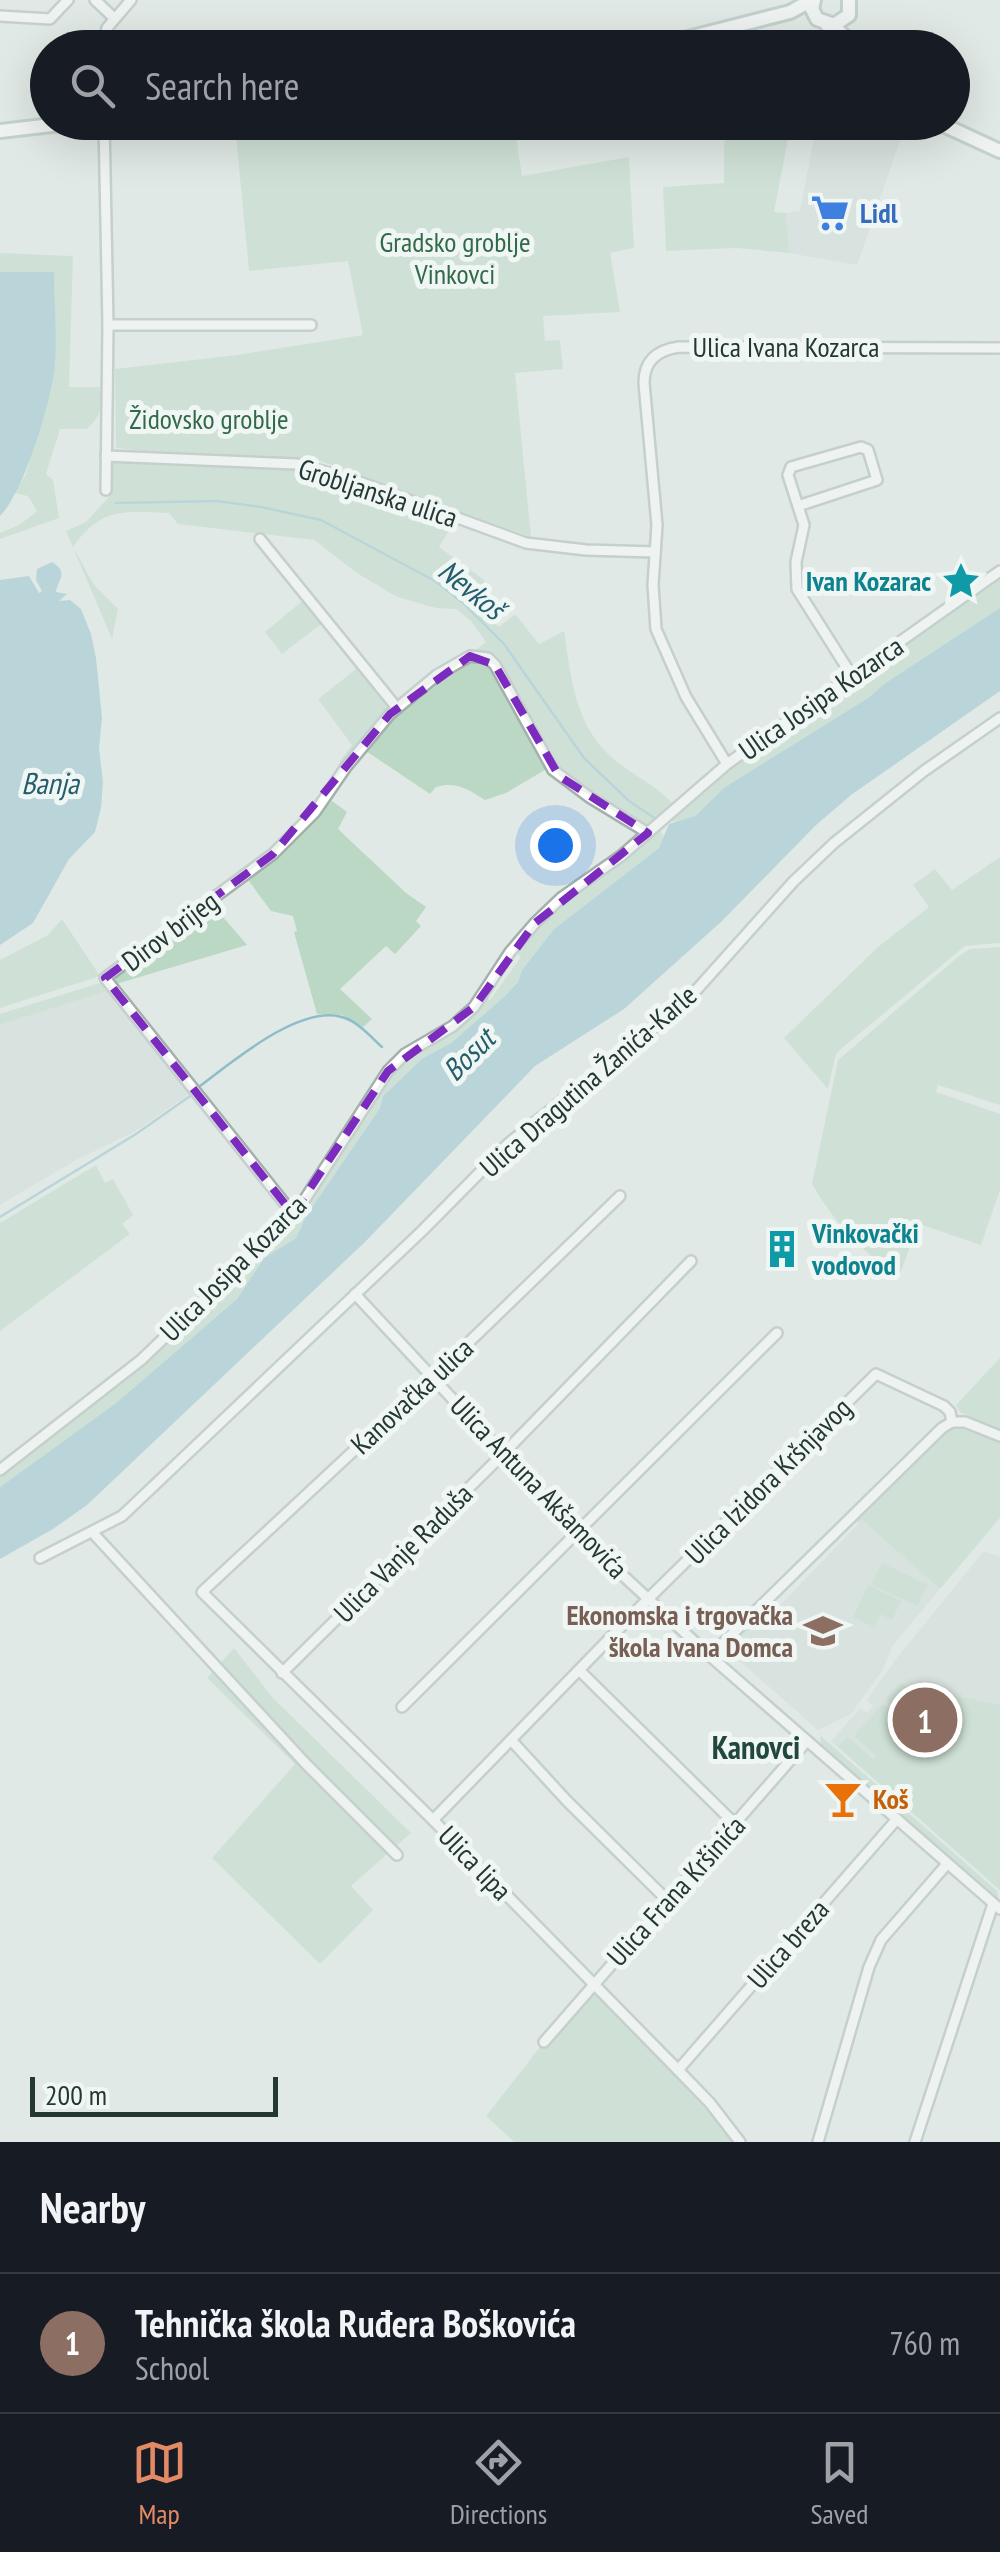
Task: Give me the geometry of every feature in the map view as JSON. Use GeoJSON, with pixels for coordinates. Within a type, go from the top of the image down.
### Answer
{"type":"FeatureCollection","features":[{"type":"Feature","properties":{"kind":"main road"},"geometry":{"type":"LineString","coordinates":[[713,30],[813,5],[834,30]]}},
{"type":"Feature","properties":{"kind":"main road"},"geometry":{"type":"LineString","coordinates":[[827,25],[840,24],[849,7]]}},
{"type":"Feature","properties":{"kind":"main road"},"geometry":{"type":"LineString","coordinates":[[0,131],[30,128]]}},
{"type":"Feature","properties":{"kind":"main road"},"geometry":{"type":"LineString","coordinates":[[970,137],[1000,151]]}},
{"type":"Feature","properties":{"kind":"street"},"geometry":{"type":"LineString","coordinates":[[0,16],[50,19],[68,0]]}},
{"type":"Feature","properties":{"kind":"street"},"geometry":{"type":"LineString","coordinates":[[95,0],[114,18]]}},
{"type":"Feature","properties":{"kind":"street"},"geometry":{"type":"LineString","coordinates":[[107,30],[131,0]]}},
{"type":"Feature","properties":{"kind":"street"},"geometry":{"type":"LineString","coordinates":[[104,140],[106,490]]}},
{"type":"Feature","properties":{"kind":"street"},"geometry":{"type":"LineString","coordinates":[[108,324],[311,326]]}},
{"type":"Feature","properties":{"kind":"street","name":"Ulica Ivana Kozarca"},"geometry":{"type":"LineString","coordinates":[[727,764],[686,697],[656,629],[656,502],[644,376],[648,362],[655,355],[679,347],[1000,348]]}},
{"type":"Feature","properties":{"kind":"street"},"geometry":{"type":"LineString","coordinates":[[798,506],[877,480],[868,450],[862,447],[792,467],[788,475],[804,525],[796,562],[797,589],[852,676]]}},
{"type":"Feature","properties":{"kind":"street","name":"Grobljanska ulica"},"geometry":{"type":"LineString","coordinates":[[106,456],[307,466],[526,543],[655,552]]}},
{"type":"Feature","properties":{"kind":"street"},"geometry":{"type":"LineString","coordinates":[[260,540],[397,708]]}},
{"type":"Feature","properties":{"kind":"street","name":"Ulica Josipa Kozarca"},"geometry":{"type":"LineString","coordinates":[[0,1470],[142,1360],[292,1214],[388,1071],[405,1054],[453,1026],[474,1007],[510,952],[562,898],[620,858],[727,764],[1000,570]]}},
{"type":"Feature","properties":{"kind":"street","name":"Dirov brijeg"},"geometry":{"type":"LineString","coordinates":[[292,1214],[105,978],[272,854],[307,822],[370,735],[397,708],[460,659],[480,656],[495,665],[558,776],[651,830]]}},
{"type":"Feature","properties":{"kind":"street","name":"Ulica Dragutina Žanića-Karle"},"geometry":{"type":"LineString","coordinates":[[40,1558],[122,1516],[509,1142],[683,1005],[793,882],[834,843],[924,771],[1000,718]]}},
{"type":"Feature","properties":{"kind":"street","name":"Kanovačka ulica"},"geometry":{"type":"LineString","coordinates":[[202,1592],[620,1196]]}},
{"type":"Feature","properties":{"kind":"street","name":"Ulica Vanje Raduša"},"geometry":{"type":"LineString","coordinates":[[282,1673],[691,1261]]}},
{"type":"Feature","properties":{"kind":"street","name":"Ulica Antuna Akšamovića"},"geometry":{"type":"LineString","coordinates":[[355,1294],[577,1533],[710,1656],[996,1906]]}},
{"type":"Feature","properties":{"kind":"street"},"geometry":{"type":"LineString","coordinates":[[402,1707],[777,1333]]}},
{"type":"Feature","properties":{"kind":"street","name":"Ulica Izidora Kršnjavog"},"geometry":{"type":"LineString","coordinates":[[433,1820],[648,1599],[876,1374],[944,1406],[951,1417]]}},
{"type":"Feature","properties":{"kind":"street"},"geometry":{"type":"LineString","coordinates":[[710,1656],[951,1417],[1000,1436]]}},
{"type":"Feature","properties":{"kind":"street"},"geometry":{"type":"LineString","coordinates":[[92,1533],[306,1764],[398,1854]]}},
{"type":"Feature","properties":{"kind":"street","name":"Ulica lipa"},"geometry":{"type":"LineString","coordinates":[[202,1592],[594,1984],[710,2103],[740,2142]]}},
{"type":"Feature","properties":{"kind":"street"},"geometry":{"type":"LineString","coordinates":[[580,1671],[736,1824]]}},
{"type":"Feature","properties":{"kind":"street"},"geometry":{"type":"LineString","coordinates":[[510,1740],[667,1900]]}},
{"type":"Feature","properties":{"kind":"street","name":"Ulica Frana Kršinića"},"geometry":{"type":"LineString","coordinates":[[544,2042],[807,1741]]}},
{"type":"Feature","properties":{"kind":"street","name":"Ulica breza"},"geometry":{"type":"LineString","coordinates":[[678,2070],[897,1819]]}},
{"type":"Feature","properties":{"kind":"street"},"geometry":{"type":"LineString","coordinates":[[818,2142],[869,1967],[881,1940],[947,1864]]}},
{"type":"Feature","properties":{"kind":"street"},"geometry":{"type":"LineString","coordinates":[[915,2142],[996,1906]]}},
{"type":"Feature","properties":{"kind":"highlighted area"},"geometry":{"type":"Polygon","coordinates":[[[470,656],[495,665],[559,776],[648,833],[535,923],[474,1007],[388,1071],[293,1214],[105,978],[273,854],[390,714],[470,656]]]}},
{"type":"Feature","properties":{"kind":"shaded area"},"geometry":{"type":"Polygon","coordinates":[[[814,140],[900,140],[857,265],[789,253],[786,213],[800,211],[814,140]]]}},
{"type":"Feature","properties":{"kind":"shaded area"},"geometry":{"type":"Polygon","coordinates":[[[113,989],[192,1092],[134,1132],[76,1160],[0,1205],[0,1025],[113,989]]]}},
{"type":"Feature","properties":{"kind":"shaded area","name":"Ekonomska i trgovačka škola Ivana Domca"},"geometry":{"type":"Polygon","coordinates":[[[862,1520],[940,1589],[893,1645],[882,1671],[851,1714],[818,1730],[725,1648],[758,1615],[769,1617],[862,1520]]]}},
{"type":"Feature","properties":{"kind":"shaded area"},"geometry":{"type":"Polygon","coordinates":[[[984,1551],[1000,1557],[1000,1890],[831,1741],[860,1708],[867,1713],[873,1706],[867,1700],[896,1659],[984,1551]]]}},
{"type":"Feature","properties":{"kind":"green space","name":"Gradsko groblje Vinkovci"},"geometry":{"type":"Polygon","coordinates":[[[236,140],[517,140],[522,176],[629,157],[634,248],[610,253],[620,312],[543,316],[545,341],[560,340],[563,369],[515,373],[531,537],[315,459],[180,455],[116,448],[115,369],[363,335],[348,261],[249,271],[236,140]]]}},
{"type":"Feature","properties":{"kind":"green space"},"geometry":{"type":"Polygon","coordinates":[[[788,140],[774,212],[786,213],[789,253],[737,248],[666,251],[663,187],[724,183],[724,142],[788,140]]]}},
{"type":"Feature","properties":{"kind":"green space"},"geometry":{"type":"Polygon","coordinates":[[[0,253],[73,256],[69,387],[104,387],[100,410],[87,429],[60,429],[46,474],[53,480],[59,518],[0,539],[0,533],[37,511],[28,496],[14,493],[26,474],[54,373],[54,273],[0,272],[0,253]]]}},
{"type":"Feature","properties":{"kind":"green space"},"geometry":{"type":"Polygon","coordinates":[[[112,458],[295,467],[323,472],[440,520],[443,514],[456,519],[439,547],[483,579],[493,597],[481,612],[499,627],[515,614],[539,644],[564,631],[576,696],[587,726],[607,753],[674,805],[647,829],[571,782],[553,766],[495,660],[470,654],[486,642],[471,621],[456,609],[436,608],[397,597],[314,540],[178,524],[169,513],[126,513],[104,518],[73,547],[94,585],[118,609],[112,639],[66,531],[86,522],[109,497],[112,458]]]}},
{"type":"Feature","properties":{"kind":"green space"},"geometry":{"type":"Polygon","coordinates":[[[1000,574],[1000,608],[986,619],[725,787],[695,816],[683,822],[666,821],[713,779],[1000,574]]]}},
{"type":"Feature","properties":{"kind":"green space"},"geometry":{"type":"Polygon","coordinates":[[[305,599],[324,622],[282,654],[265,632],[305,599]]]}},
{"type":"Feature","properties":{"kind":"green space"},"geometry":{"type":"Polygon","coordinates":[[[469,659],[483,661],[495,669],[548,768],[506,793],[485,800],[456,786],[436,787],[430,794],[363,749],[413,700],[469,659]]]}},
{"type":"Feature","properties":{"kind":"green space"},"geometry":{"type":"Polygon","coordinates":[[[360,666],[394,708],[364,737],[345,763],[339,762],[352,745],[318,699],[360,666]]]}},
{"type":"Feature","properties":{"kind":"green space"},"geometry":{"type":"Polygon","coordinates":[[[332,801],[347,812],[338,829],[426,907],[416,921],[421,926],[395,954],[386,946],[340,989],[372,1019],[363,1027],[342,1015],[317,1014],[293,916],[271,911],[246,877],[332,801]]]}},
{"type":"Feature","properties":{"kind":"green space"},"geometry":{"type":"Polygon","coordinates":[[[659,828],[664,837],[659,848],[554,929],[505,996],[451,1043],[423,1058],[383,1096],[380,1108],[306,1216],[296,1238],[264,1258],[237,1299],[116,1403],[0,1487],[0,1475],[104,1397],[244,1271],[292,1222],[390,1074],[455,1029],[486,998],[490,1000],[539,927],[618,866],[659,828]]]}},
{"type":"Feature","properties":{"kind":"green space"},"geometry":{"type":"Polygon","coordinates":[[[1000,857],[1000,943],[965,946],[842,1048],[836,1054],[828,1089],[784,1038],[878,947],[929,907],[913,885],[935,869],[952,890],[1000,857]]]}},
{"type":"Feature","properties":{"kind":"green space"},"geometry":{"type":"Polygon","coordinates":[[[211,903],[247,945],[116,984],[115,974],[211,903]]]}},
{"type":"Feature","properties":{"kind":"green space"},"geometry":{"type":"Polygon","coordinates":[[[62,919],[100,976],[0,1008],[0,960],[48,935],[62,919]]]}},
{"type":"Feature","properties":{"kind":"green space"},"geometry":{"type":"Polygon","coordinates":[[[1000,947],[1000,1105],[938,1085],[936,1092],[1000,1114],[1000,1190],[981,1245],[919,1224],[899,1276],[850,1236],[812,1184],[838,1060],[959,956],[970,949],[1000,947]]]}},
{"type":"Feature","properties":{"kind":"green space"},"geometry":{"type":"Polygon","coordinates":[[[103,982],[113,989],[0,1025],[0,1014],[103,982]]]}},
{"type":"Feature","properties":{"kind":"green space"},"geometry":{"type":"Polygon","coordinates":[[[96,1165],[105,1183],[113,1179],[133,1215],[122,1224],[130,1234],[0,1331],[0,1223],[96,1165]]]}},
{"type":"Feature","properties":{"kind":"green space"},"geometry":{"type":"Polygon","coordinates":[[[1000,1358],[1000,1431],[960,1412],[956,1405],[1000,1358]]]}},
{"type":"Feature","properties":{"kind":"green space"},"geometry":{"type":"Polygon","coordinates":[[[971,1427],[1000,1440],[1000,1518],[940,1589],[862,1520],[858,1523],[855,1519],[946,1429],[971,1427]]]}},
{"type":"Feature","properties":{"kind":"green space"},"geometry":{"type":"Polygon","coordinates":[[[882,1563],[928,1585],[917,1606],[871,1584],[882,1563]]]}},
{"type":"Feature","properties":{"kind":"green space"},"geometry":{"type":"Polygon","coordinates":[[[869,1585],[901,1601],[892,1620],[880,1614],[874,1627],[853,1617],[869,1585]]]}},
{"type":"Feature","properties":{"kind":"green space"},"geometry":{"type":"Polygon","coordinates":[[[234,1648],[273,1698],[411,1833],[351,1886],[373,1910],[320,1964],[212,1858],[295,1764],[207,1678],[234,1648]]]}},
{"type":"Feature","properties":{"kind":"green space"},"geometry":{"type":"Polygon","coordinates":[[[901,1683],[929,1708],[945,1694],[1000,1705],[1000,1890],[838,1747],[847,1737],[874,1760],[877,1756],[854,1736],[882,1704],[911,1728],[914,1724],[886,1699],[901,1683]]]}},
{"type":"Feature","properties":{"kind":"green space"},"geometry":{"type":"Polygon","coordinates":[[[820,1735],[997,1891],[1000,1905],[821,1747],[820,1735]]]}},
{"type":"Feature","properties":{"kind":"green space"},"geometry":{"type":"Polygon","coordinates":[[[597,1992],[701,2098],[735,2142],[514,2142],[486,2116],[544,2042],[597,1992]]]}},
{"type":"Feature","properties":{"kind":"water"},"geometry":{"type":"Polygon","coordinates":[[[0,272],[54,272],[56,335],[54,373],[41,427],[18,488],[0,516],[0,272]]]}},
{"type":"Feature","properties":{"kind":"water","name":"Banja"},"geometry":{"type":"Polygon","coordinates":[[[52,562],[61,573],[56,592],[67,594],[59,601],[70,600],[81,609],[96,658],[102,718],[101,808],[95,832],[69,859],[33,923],[0,945],[0,580],[29,576],[39,593],[42,591],[36,580],[37,569],[52,562]]]}},
{"type":"Feature","properties":{"kind":"water","name":"Bosut"},"geometry":{"type":"Polygon","coordinates":[[[1000,608],[1000,691],[851,795],[722,921],[624,1009],[535,1066],[365,1242],[87,1505],[0,1559],[0,1487],[116,1403],[237,1299],[264,1258],[296,1238],[306,1216],[380,1108],[383,1096],[423,1058],[451,1043],[505,996],[554,929],[659,848],[669,824],[695,816],[725,787],[868,698],[1000,608]]]}},
{"type":"Feature","properties":{"kind":"waterway","name":"Nevkoš"},"geometry":{"type":"LineString","coordinates":[[116,503],[216,501],[321,520],[435,581],[504,644],[584,758],[629,801],[656,819]]}},
{"type":"Feature","properties":{"kind":"waterway"},"geometry":{"type":"LineString","coordinates":[[200,1086],[268,1037],[309,1018],[345,1018],[382,1047]]}},
{"type":"Feature","properties":{"kind":"waterway"},"geometry":{"type":"LineString","coordinates":[[0,1217],[136,1134],[193,1094]]}},
{"type":"Feature","properties":{"kind":"place","name":"Lidl"},"geometry":{"type":"Point","coordinates":[830,213]}},
{"type":"Feature","properties":{"kind":"place","name":"Ivan Kozarac"},"geometry":{"type":"Point","coordinates":[961,581]}},
{"type":"Feature","properties":{"kind":"place","name":"Vinkovački vodovod"},"geometry":{"type":"Point","coordinates":[782,1249]}},
{"type":"Feature","properties":{"kind":"place","name":"Ekonomska i trgovačka škola Ivana Domca"},"geometry":{"type":"Point","coordinates":[823,1631]}},
{"type":"Feature","properties":{"kind":"place","name":"Tehnička škola Ruđera Boškovića"},"geometry":{"type":"Point","coordinates":[925,1720]}},
{"type":"Feature","properties":{"kind":"place","name":"Koš"},"geometry":{"type":"Point","coordinates":[843,1799]}},
{"type":"Feature","properties":{"kind":"district","name":"Kanovci"},"geometry":{"type":"Point","coordinates":[756,1748]}},
{"type":"Feature","properties":{"kind":"park label","name":"Židovsko groblje"},"geometry":{"type":"Point","coordinates":[209,419]}}]}
